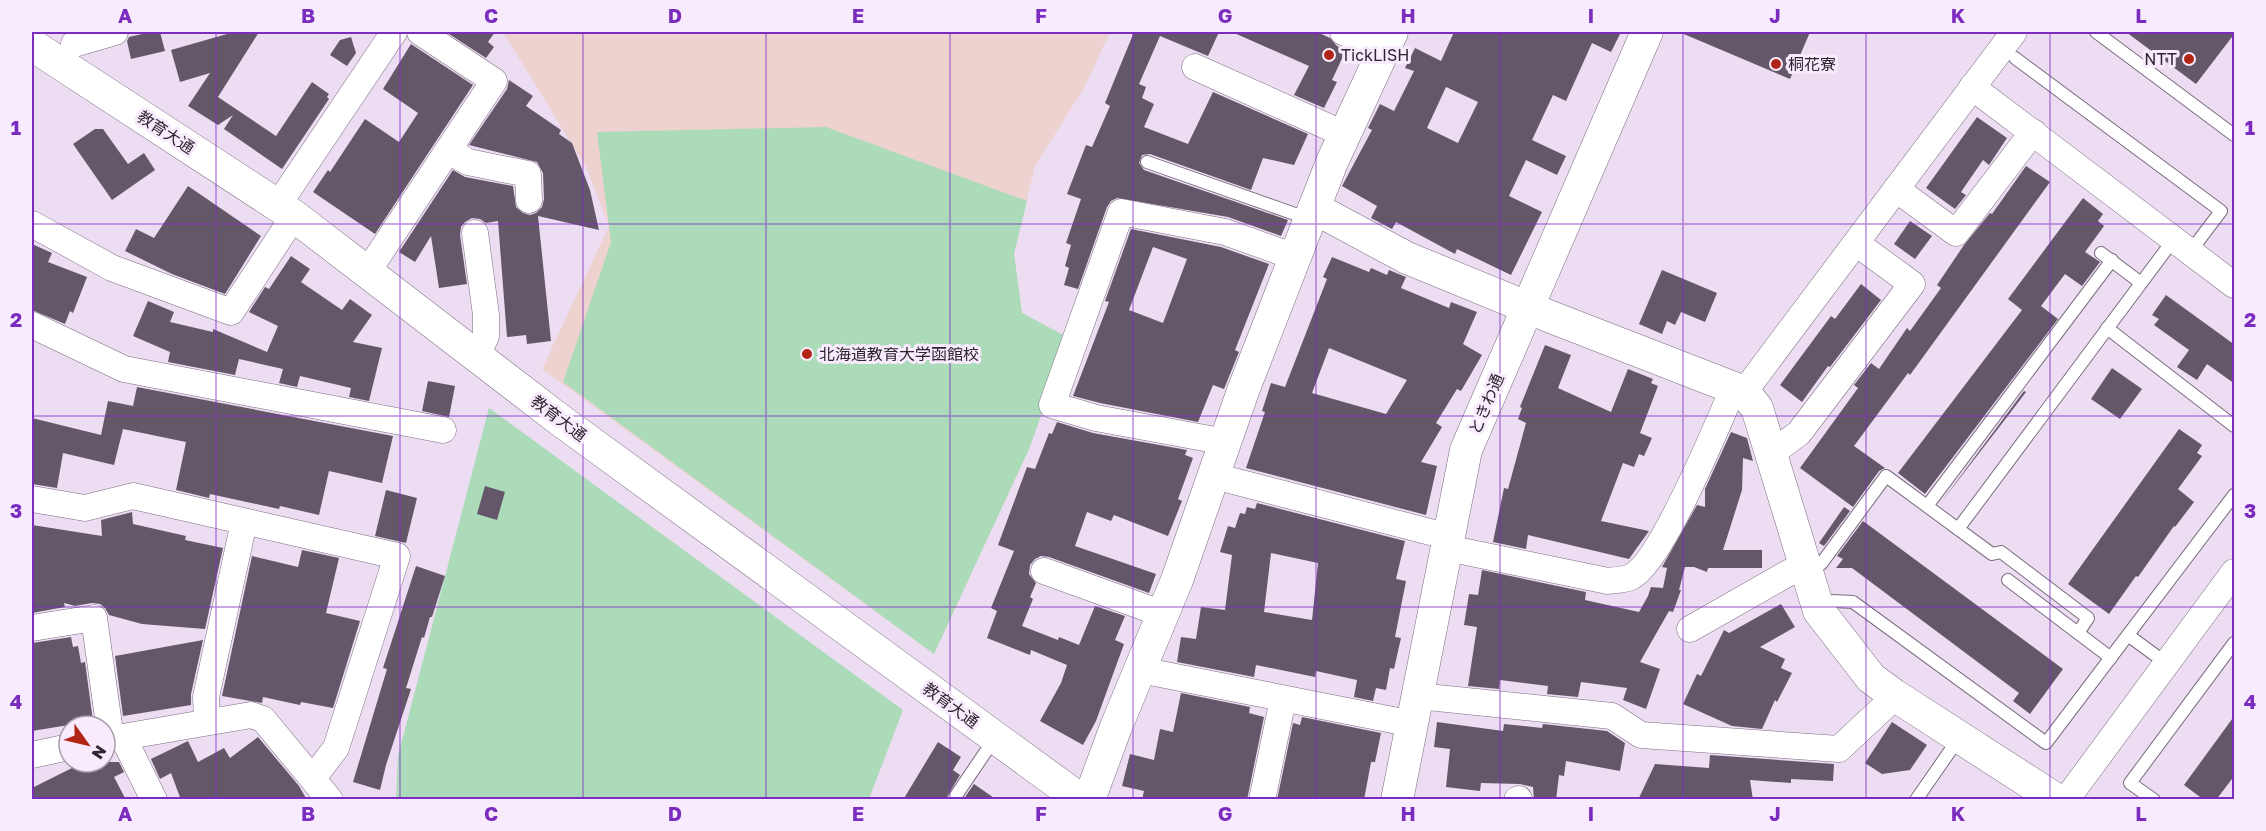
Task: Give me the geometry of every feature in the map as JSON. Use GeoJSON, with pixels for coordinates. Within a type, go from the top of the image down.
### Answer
{"type":"FeatureCollection","features":[{"type":"Feature","properties":{"kind":"street"},"geometry":{"type":"LineString","coordinates":[[74,44],[115,32]]}},
{"type":"Feature","properties":{"kind":"street"},"geometry":{"type":"LineString","coordinates":[[32,224],[112,268],[231,312],[286,211],[393,32]]}},
{"type":"Feature","properties":{"kind":"street"},"geometry":{"type":"LineString","coordinates":[[368,271],[494,81],[420,32]]}},
{"type":"Feature","properties":{"kind":"street"},"geometry":{"type":"LineString","coordinates":[[1089,800],[1116,727],[1186,558],[1243,391],[1311,214],[1344,134],[1388,40],[1343,32]]}},
{"type":"Feature","properties":{"kind":"street","name":"ときわ通"},"geometry":{"type":"LineString","coordinates":[[1398,800],[1466,450],[1647,32]]}},
{"type":"Feature","properties":{"kind":"street"},"geometry":{"type":"LineString","coordinates":[[1214,476],[1430,532],[1449,541],[1608,580],[1631,577],[1653,555],[1739,390],[1856,243],[2014,32]]}},
{"type":"Feature","properties":{"kind":"street","name":"教育大通"},"geometry":{"type":"LineString","coordinates":[[32,45],[286,211],[368,271],[560,420],[1081,800]]}},
{"type":"Feature","properties":{"kind":"street"},"geometry":{"type":"LineString","coordinates":[[1195,67],[1344,134]]}},
{"type":"Feature","properties":{"kind":"street"},"geometry":{"type":"LineString","coordinates":[[1972,87],[2235,285]]}},
{"type":"Feature","properties":{"kind":"street"},"geometry":{"type":"LineString","coordinates":[[1896,189],[1956,233],[2033,132]]}},
{"type":"Feature","properties":{"kind":"street"},"geometry":{"type":"LineString","coordinates":[[448,150],[468,162],[528,174],[529,200]]}},
{"type":"Feature","properties":{"kind":"street"},"geometry":{"type":"LineString","coordinates":[[1226,442],[1096,418],[1052,405],[1121,213],[1225,232],[1295,257]]}},
{"type":"Feature","properties":{"kind":"street"},"geometry":{"type":"LineString","coordinates":[[1311,214],[1407,258],[1528,308],[1739,390],[1758,408],[1813,565],[1819,611],[1871,678],[2057,800]]}},
{"type":"Feature","properties":{"kind":"street"},"geometry":{"type":"LineString","coordinates":[[475,233],[486,315],[486,336],[477,356]]}},
{"type":"Feature","properties":{"kind":"street"},"geometry":{"type":"LineString","coordinates":[[1772,453],[1799,434],[1912,284],[1856,243]]}},
{"type":"Feature","properties":{"kind":"street"},"geometry":{"type":"LineString","coordinates":[[32,325],[124,369],[443,430]]}},
{"type":"Feature","properties":{"kind":"street"},"geometry":{"type":"LineString","coordinates":[[32,499],[85,508],[133,496],[397,556],[336,748],[313,778]]}},
{"type":"Feature","properties":{"kind":"street"},"geometry":{"type":"LineString","coordinates":[[207,722],[206,697],[244,522]]}},
{"type":"Feature","properties":{"kind":"street"},"geometry":{"type":"LineString","coordinates":[[1690,629],[1813,565]]}},
{"type":"Feature","properties":{"kind":"street"},"geometry":{"type":"LineString","coordinates":[[1044,571],[1163,614]]}},
{"type":"Feature","properties":{"kind":"street"},"geometry":{"type":"LineString","coordinates":[[2066,800],[2235,572]]}},
{"type":"Feature","properties":{"kind":"street"},"geometry":{"type":"LineString","coordinates":[[32,628],[94,618],[109,714]]}},
{"type":"Feature","properties":{"kind":"street"},"geometry":{"type":"LineString","coordinates":[[1140,670],[1283,699],[1415,710],[1612,716],[1641,735],[1839,749],[1894,695]]}},
{"type":"Feature","properties":{"kind":"street"},"geometry":{"type":"LineString","coordinates":[[1262,800],[1283,699]]}},
{"type":"Feature","properties":{"kind":"street"},"geometry":{"type":"LineString","coordinates":[[117,738],[251,715],[263,719],[330,800]]}},
{"type":"Feature","properties":{"kind":"street"},"geometry":{"type":"LineString","coordinates":[[117,745],[154,800]]}},
{"type":"Feature","properties":{"kind":"street"},"geometry":{"type":"LineString","coordinates":[[32,755],[57,750]]}},
{"type":"Feature","properties":{"kind":"lane"},"geometry":{"type":"LineString","coordinates":[[2096,32],[2235,135]]}},
{"type":"Feature","properties":{"kind":"lane"},"geometry":{"type":"LineString","coordinates":[[1958,529],[2141,283],[2221,211],[2015,58]]}},
{"type":"Feature","properties":{"kind":"lane"},"geometry":{"type":"LineString","coordinates":[[1147,162],[1295,214],[1311,214]]}},
{"type":"Feature","properties":{"kind":"lane"},"geometry":{"type":"LineString","coordinates":[[1927,506],[2106,257],[2141,283]]}},
{"type":"Feature","properties":{"kind":"lane"},"geometry":{"type":"LineString","coordinates":[[2107,328],[2235,426]]}},
{"type":"Feature","properties":{"kind":"lane"},"geometry":{"type":"LineString","coordinates":[[1813,565],[1886,476],[1992,554],[2001,552],[2088,618],[2078,633]]}},
{"type":"Feature","properties":{"kind":"lane"},"geometry":{"type":"LineString","coordinates":[[1833,601],[1853,602],[2046,743],[2235,495]]}},
{"type":"Feature","properties":{"kind":"lane"},"geometry":{"type":"LineString","coordinates":[[2008,580],[2111,658]]}},
{"type":"Feature","properties":{"kind":"lane"},"geometry":{"type":"LineString","coordinates":[[2129,636],[2166,663]]}},
{"type":"Feature","properties":{"kind":"lane"},"geometry":{"type":"LineString","coordinates":[[2154,800],[2130,783],[2235,643]]}},
{"type":"Feature","properties":{"kind":"lane"},"geometry":{"type":"LineString","coordinates":[[953,800],[996,737]]}},
{"type":"Feature","properties":{"kind":"lane"},"geometry":{"type":"LineString","coordinates":[[1916,800],[1960,737]]}},
{"type":"Feature","properties":{"kind":"shaded area","name":"北海道教育大学函館校"},"geometry":{"type":"Polygon","coordinates":[[[503,32],[1110,32],[1084,88],[1035,166],[1014,254],[1022,313],[1069,338],[1029,449],[934,654],[542,369],[609,226],[587,169],[503,32]]]}},
{"type":"Feature","properties":{"kind":"green space","name":"北海道教育大学函館校"},"geometry":{"type":"Polygon","coordinates":[[[826,127],[1027,201],[1014,254],[1022,313],[1069,338],[1029,449],[934,654],[563,382],[611,242],[597,132],[826,127]]]}},
{"type":"Feature","properties":{"kind":"green space"},"geometry":{"type":"Polygon","coordinates":[[[489,408],[903,710],[869,799],[396,800],[398,756],[489,408]]]}},
{"type":"Feature","properties":{"kind":"building"},"geometry":{"type":"Polygon","coordinates":[[[160,32],[165,51],[131,59],[127,41],[129,37],[160,32]]]}},
{"type":"Feature","properties":{"kind":"building"},"geometry":{"type":"Polygon","coordinates":[[[234,32],[259,32],[218,97],[276,136],[312,82],[329,94],[327,97],[329,99],[282,169],[224,129],[233,115],[218,125],[188,106],[210,73],[180,82],[171,50],[234,32]]]}},
{"type":"Feature","properties":{"kind":"building"},"geometry":{"type":"Polygon","coordinates":[[[446,32],[495,32],[488,42],[494,47],[486,58],[446,32]]]}},
{"type":"Feature","properties":{"kind":"building"},"geometry":{"type":"Polygon","coordinates":[[[1134,32],[1219,32],[1208,56],[1160,36],[1139,84],[1146,87],[1142,98],[1154,104],[1144,127],[1188,144],[1213,92],[1308,134],[1294,165],[1263,158],[1251,190],[1150,154],[1142,155],[1139,163],[1144,170],[1288,220],[1281,236],[1228,217],[1117,198],[1107,207],[1078,289],[1064,285],[1069,268],[1065,266],[1071,245],[1066,243],[1081,199],[1067,194],[1086,145],[1092,147],[1110,106],[1105,103],[1134,32]]]}},
{"type":"Feature","properties":{"kind":"building"},"geometry":{"type":"Polygon","coordinates":[[[1232,32],[1317,32],[1346,50],[1332,80],[1337,82],[1324,108],[1294,95],[1309,66],[1232,32]]]}},
{"type":"Feature","properties":{"kind":"building"},"geometry":{"type":"Polygon","coordinates":[[[1454,32],[1621,32],[1611,52],[1592,43],[1566,101],[1553,95],[1532,140],[1566,156],[1557,175],[1526,160],[1509,196],[1542,212],[1511,275],[1457,249],[1455,254],[1396,222],[1392,229],[1371,218],[1377,206],[1342,186],[1372,130],[1368,128],[1380,104],[1394,111],[1414,71],[1405,68],[1415,48],[1441,61],[1454,32]],[[1446,87],[1427,128],[1458,143],[1478,102],[1446,87]]]}},
{"type":"Feature","properties":{"kind":"building","name":"桐花寮"},"geometry":{"type":"Polygon","coordinates":[[[1679,32],[1810,32],[1790,79],[1679,32]]]}},
{"type":"Feature","properties":{"kind":"building","name":"NTT"},"geometry":{"type":"Polygon","coordinates":[[[2126,32],[2235,32],[2235,33],[2196,84],[2126,32]]]}},
{"type":"Feature","properties":{"kind":"building"},"geometry":{"type":"Polygon","coordinates":[[[351,37],[356,53],[347,66],[330,55],[340,40],[351,37]]]}},
{"type":"Feature","properties":{"kind":"building"},"geometry":{"type":"Polygon","coordinates":[[[411,44],[473,85],[375,234],[313,192],[328,170],[330,172],[365,119],[399,142],[418,113],[383,89],[411,44]]]}},
{"type":"Feature","properties":{"kind":"building"},"geometry":{"type":"Polygon","coordinates":[[[509,80],[533,96],[526,106],[561,130],[559,134],[572,143],[590,190],[599,230],[538,216],[551,341],[527,344],[526,335],[507,337],[498,221],[486,223],[472,218],[461,227],[460,235],[467,284],[439,288],[431,236],[415,262],[399,252],[453,170],[465,177],[513,186],[516,207],[523,213],[530,215],[542,207],[543,173],[537,162],[469,145],[507,89],[509,80]]]}},
{"type":"Feature","properties":{"kind":"building"},"geometry":{"type":"Polygon","coordinates":[[[1977,117],[2007,138],[1989,165],[1983,160],[1961,192],[1966,195],[1955,209],[1926,188],[1977,117]]]}},
{"type":"Feature","properties":{"kind":"building"},"geometry":{"type":"Polygon","coordinates":[[[95,129],[103,129],[128,164],[144,153],[155,170],[112,200],[73,144],[95,129]]]}},
{"type":"Feature","properties":{"kind":"building"},"geometry":{"type":"Polygon","coordinates":[[[2026,166],[2050,182],[1910,375],[1908,373],[1854,446],[1885,468],[1879,471],[1853,507],[1800,468],[1858,388],[1854,385],[1871,363],[1879,369],[1907,328],[1910,331],[1941,288],[1937,285],[1964,245],[1990,213],[1992,214],[2026,166]]]}},
{"type":"Feature","properties":{"kind":"building"},"geometry":{"type":"Polygon","coordinates":[[[188,186],[261,236],[225,294],[172,274],[125,251],[136,229],[154,238],[188,186]]]}},
{"type":"Feature","properties":{"kind":"building"},"geometry":{"type":"Polygon","coordinates":[[[2083,198],[2103,214],[2098,221],[2104,226],[2085,252],[2100,262],[2082,286],[2065,274],[2041,306],[2058,319],[1925,494],[1898,473],[2022,310],[2008,299],[2083,198]]]}},
{"type":"Feature","properties":{"kind":"building"},"geometry":{"type":"Polygon","coordinates":[[[1910,221],[1932,236],[1915,259],[1894,244],[1910,221]]]}},
{"type":"Feature","properties":{"kind":"building"},"geometry":{"type":"Polygon","coordinates":[[[1131,229],[1221,247],[1269,264],[1235,350],[1239,352],[1224,389],[1213,385],[1198,422],[1073,396],[1109,302],[1105,301],[1131,229]],[[1153,247],[1129,310],[1163,323],[1187,259],[1153,247]]]}},
{"type":"Feature","properties":{"kind":"building"},"geometry":{"type":"Polygon","coordinates":[[[32,244],[52,253],[48,262],[87,277],[73,313],[70,311],[65,324],[32,310],[32,244]]]}},
{"type":"Feature","properties":{"kind":"building"},"geometry":{"type":"Polygon","coordinates":[[[291,256],[310,269],[301,282],[342,310],[350,299],[372,315],[353,342],[382,348],[369,401],[349,397],[351,388],[300,376],[297,387],[279,383],[283,369],[239,359],[235,375],[168,362],[170,352],[133,336],[148,301],[174,312],[170,322],[213,332],[213,329],[267,352],[278,326],[249,312],[265,287],[269,289],[291,256]]]}},
{"type":"Feature","properties":{"kind":"building"},"geometry":{"type":"Polygon","coordinates":[[[1332,257],[1369,272],[1371,268],[1387,275],[1389,270],[1406,277],[1401,288],[1449,308],[1451,302],[1477,312],[1463,344],[1482,355],[1461,391],[1457,389],[1436,423],[1442,427],[1421,462],[1437,466],[1426,515],[1246,468],[1265,412],[1262,411],[1271,383],[1285,387],[1327,279],[1323,277],[1332,257]],[[1329,348],[1312,393],[1386,414],[1407,380],[1329,348]]]}},
{"type":"Feature","properties":{"kind":"building"},"geometry":{"type":"Polygon","coordinates":[[[1662,270],[1717,293],[1705,322],[1681,312],[1675,325],[1667,321],[1662,334],[1639,324],[1662,270]]]}},
{"type":"Feature","properties":{"kind":"building"},"geometry":{"type":"Polygon","coordinates":[[[1861,284],[1881,300],[1802,402],[1780,385],[1831,316],[1835,319],[1861,284]]]}},
{"type":"Feature","properties":{"kind":"building"},"geometry":{"type":"Polygon","coordinates":[[[2166,295],[2235,345],[2235,384],[2207,364],[2197,380],[2177,367],[2189,350],[2154,325],[2159,319],[2152,315],[2166,295]]]}},
{"type":"Feature","properties":{"kind":"building"},"geometry":{"type":"Polygon","coordinates":[[[1545,345],[1571,355],[1558,388],[1611,412],[1628,369],[1653,379],[1651,383],[1658,386],[1640,433],[1652,438],[1644,456],[1639,454],[1634,467],[1623,463],[1601,521],[1649,531],[1629,559],[1528,535],[1526,549],[1493,542],[1504,488],[1508,489],[1526,423],[1518,419],[1522,408],[1520,407],[1545,345]]]}},
{"type":"Feature","properties":{"kind":"building"},"geometry":{"type":"Polygon","coordinates":[[[2112,368],[2142,389],[2120,419],[2091,399],[2112,368]]]}},
{"type":"Feature","properties":{"kind":"building"},"geometry":{"type":"Polygon","coordinates":[[[428,381],[455,386],[449,417],[422,411],[428,381]]]}},
{"type":"Feature","properties":{"kind":"building"},"geometry":{"type":"Polygon","coordinates":[[[137,387],[393,436],[382,483],[329,471],[319,515],[210,494],[209,498],[176,490],[186,442],[123,429],[114,465],[63,453],[57,488],[32,484],[32,418],[101,435],[108,401],[133,406],[137,387]]]}},
{"type":"Feature","properties":{"kind":"building"},"geometry":{"type":"Polygon","coordinates":[[[2024,391],[2026,392],[1939,505],[2024,391]]]}},
{"type":"Feature","properties":{"kind":"building"},"geometry":{"type":"Polygon","coordinates":[[[1057,422],[1093,433],[1187,450],[1185,455],[1193,458],[1178,499],[1182,501],[1168,536],[1114,515],[1111,521],[1087,512],[1075,546],[1156,574],[1149,593],[1049,557],[1041,556],[1030,565],[1029,574],[1036,583],[1030,597],[1033,599],[1022,626],[1058,640],[1059,637],[1079,645],[1095,606],[1125,616],[1115,640],[1124,644],[1096,721],[1083,745],[1040,721],[1061,683],[1067,665],[1031,650],[1030,655],[987,638],[997,611],[991,608],[1014,551],[998,545],[1027,467],[1035,469],[1049,433],[1052,434],[1057,422]]]}},
{"type":"Feature","properties":{"kind":"building"},"geometry":{"type":"Polygon","coordinates":[[[2179,429],[2202,445],[2197,453],[2202,456],[2178,489],[2194,502],[2109,614],[2068,584],[2179,429]]]}},
{"type":"Feature","properties":{"kind":"building"},"geometry":{"type":"Polygon","coordinates":[[[1731,432],[1747,438],[1753,461],[1743,458],[1742,490],[1723,550],[1762,550],[1762,568],[1708,568],[1707,572],[1694,567],[1685,567],[1679,590],[1681,590],[1673,612],[1669,611],[1640,662],[1660,669],[1646,709],[1623,700],[1627,688],[1581,682],[1578,697],[1547,694],[1548,686],[1500,680],[1499,689],[1468,686],[1477,627],[1464,625],[1469,594],[1478,595],[1482,570],[1586,592],[1585,600],[1639,612],[1651,587],[1663,588],[1667,568],[1662,567],[1697,505],[1705,507],[1705,489],[1731,432]]]}},
{"type":"Feature","properties":{"kind":"building"},"geometry":{"type":"Polygon","coordinates":[[[485,486],[505,492],[497,520],[477,514],[485,486]]]}},
{"type":"Feature","properties":{"kind":"building"},"geometry":{"type":"Polygon","coordinates":[[[386,490],[417,498],[406,543],[375,536],[386,490]]]}},
{"type":"Feature","properties":{"kind":"building"},"geometry":{"type":"Polygon","coordinates":[[[1257,503],[1405,541],[1396,579],[1406,581],[1395,637],[1401,638],[1394,669],[1390,668],[1386,690],[1376,688],[1373,701],[1354,697],[1357,680],[1316,671],[1315,677],[1256,665],[1254,677],[1177,662],[1181,637],[1196,639],[1201,607],[1225,610],[1232,555],[1220,552],[1228,526],[1235,528],[1240,513],[1245,514],[1247,507],[1255,509],[1257,503]],[[1271,553],[1264,612],[1312,620],[1318,563],[1271,553]]]}},
{"type":"Feature","properties":{"kind":"building"},"geometry":{"type":"Polygon","coordinates":[[[1844,507],[1850,511],[1824,546],[1819,543],[1844,507]]]}},
{"type":"Feature","properties":{"kind":"building"},"geometry":{"type":"Polygon","coordinates":[[[132,512],[133,524],[186,536],[185,540],[223,548],[205,629],[142,624],[109,615],[100,604],[92,603],[75,606],[64,603],[65,607],[32,613],[32,525],[102,536],[101,520],[132,512]]]}},
{"type":"Feature","properties":{"kind":"building"},"geometry":{"type":"Polygon","coordinates":[[[1863,521],[2063,669],[2030,714],[2013,701],[2019,693],[1852,568],[1836,568],[1843,559],[1837,556],[1863,521]]]}},
{"type":"Feature","properties":{"kind":"building"},"geometry":{"type":"Polygon","coordinates":[[[302,550],[339,558],[326,613],[360,621],[333,708],[301,702],[300,705],[263,697],[262,703],[222,696],[252,556],[298,567],[302,550]]]}},
{"type":"Feature","properties":{"kind":"building"},"geometry":{"type":"Polygon","coordinates":[[[416,566],[445,576],[406,688],[411,689],[380,790],[353,782],[387,669],[383,668],[416,566]]]}},
{"type":"Feature","properties":{"kind":"building"},"geometry":{"type":"Polygon","coordinates":[[[1781,604],[1795,627],[1760,647],[1785,659],[1781,668],[1792,673],[1777,702],[1775,700],[1762,729],[1732,726],[1683,704],[1697,674],[1701,676],[1724,630],[1729,633],[1781,604]]]}},
{"type":"Feature","properties":{"kind":"building"},"geometry":{"type":"Polygon","coordinates":[[[71,637],[73,647],[78,646],[81,663],[85,662],[92,714],[57,714],[57,727],[32,731],[32,643],[71,637]]]}},
{"type":"Feature","properties":{"kind":"building"},"geometry":{"type":"Polygon","coordinates":[[[203,640],[191,694],[191,705],[123,716],[115,656],[203,640]]]}},
{"type":"Feature","properties":{"kind":"building"},"geometry":{"type":"Polygon","coordinates":[[[1181,693],[1250,707],[1249,713],[1264,717],[1247,800],[1142,800],[1144,791],[1122,786],[1130,754],[1154,760],[1160,729],[1173,732],[1181,693]]]}},
{"type":"Feature","properties":{"kind":"building"},"geometry":{"type":"Polygon","coordinates":[[[2235,715],[2235,775],[2216,800],[2204,800],[2184,785],[2235,715]]]}},
{"type":"Feature","properties":{"kind":"building"},"geometry":{"type":"Polygon","coordinates":[[[1302,717],[1381,733],[1375,762],[1371,762],[1364,800],[1277,800],[1293,723],[1300,725],[1302,717]]]}},
{"type":"Feature","properties":{"kind":"building"},"geometry":{"type":"Polygon","coordinates":[[[1437,722],[1503,731],[1504,724],[1542,728],[1543,724],[1607,731],[1625,743],[1620,771],[1566,761],[1564,776],[1559,775],[1556,800],[1534,800],[1533,787],[1520,784],[1481,783],[1480,791],[1446,787],[1450,749],[1434,747],[1437,722]]]}},
{"type":"Feature","properties":{"kind":"building"},"geometry":{"type":"Polygon","coordinates":[[[1892,722],[1927,745],[1910,770],[1882,774],[1865,763],[1892,722]]]}},
{"type":"Feature","properties":{"kind":"building"},"geometry":{"type":"Polygon","coordinates":[[[258,737],[299,786],[307,800],[181,800],[171,773],[160,779],[151,759],[188,741],[198,762],[224,748],[230,758],[258,737]]]}},
{"type":"Feature","properties":{"kind":"building"},"geometry":{"type":"Polygon","coordinates":[[[938,742],[961,757],[953,770],[960,775],[945,800],[903,800],[938,742]]]}},
{"type":"Feature","properties":{"kind":"building"},"geometry":{"type":"Polygon","coordinates":[[[1710,755],[1834,764],[1833,781],[1791,779],[1791,783],[1750,780],[1753,800],[1638,800],[1655,764],[1709,768],[1710,755]]]}},
{"type":"Feature","properties":{"kind":"building"},"geometry":{"type":"Polygon","coordinates":[[[117,762],[119,762],[124,772],[114,777],[126,800],[32,800],[32,788],[60,774],[117,774],[117,762]]]}},
{"type":"Feature","properties":{"kind":"building"},"geometry":{"type":"Polygon","coordinates":[[[974,784],[997,800],[963,800],[974,784]]]}},
{"type":"Feature","properties":{"kind":"place","name":"TickLISH"},"geometry":{"type":"Point","coordinates":[1329,55]}},
{"type":"Feature","properties":{"kind":"place","name":"NTT"},"geometry":{"type":"Point","coordinates":[2189,59]}},
{"type":"Feature","properties":{"kind":"place","name":"桐花寮"},"geometry":{"type":"Point","coordinates":[1776,64]}},
{"type":"Feature","properties":{"kind":"place","name":"北海道教育大学函館校"},"geometry":{"type":"Point","coordinates":[807,354]}}]}
